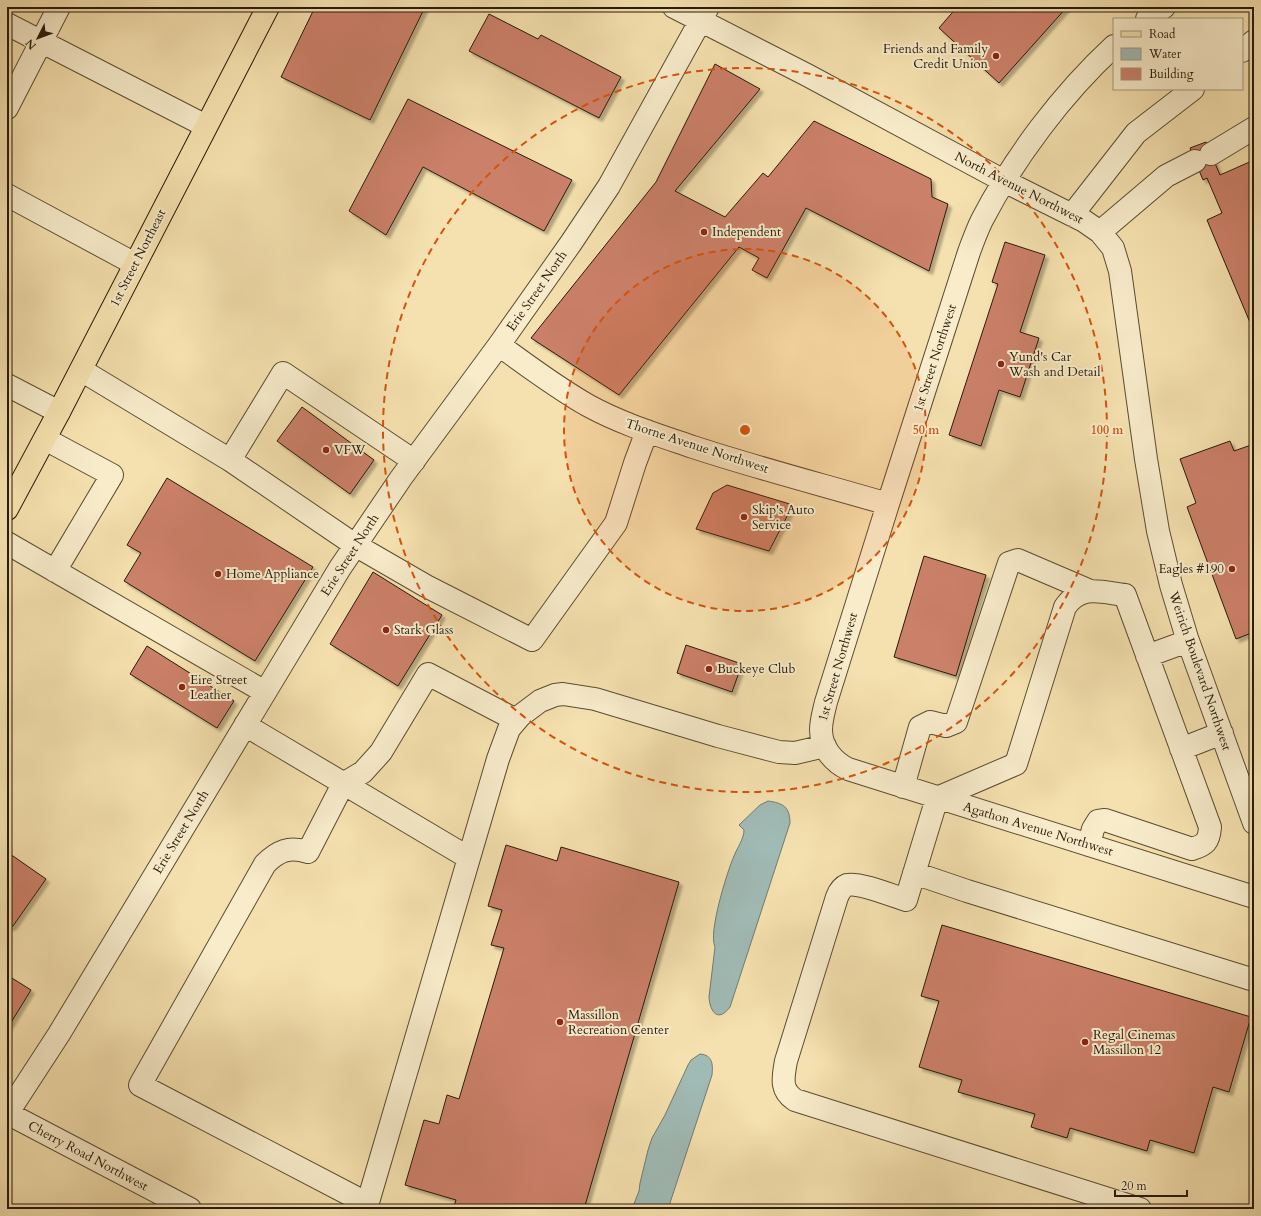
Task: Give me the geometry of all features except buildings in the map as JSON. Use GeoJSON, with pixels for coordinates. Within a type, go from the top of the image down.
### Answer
{"type":"FeatureCollection","features":[{"type":"Feature","properties":{"kind":"main road","name":"1st Street Northeast"},"geometry":{"type":"LineString","coordinates":[[7,509],[81,370],[268,7]]}},
{"type":"Feature","properties":{"kind":"street"},"geometry":{"type":"LineString","coordinates":[[7,108],[59,7]]}},
{"type":"Feature","properties":{"kind":"street","name":"North Avenue Northwest"},"geometry":{"type":"LineString","coordinates":[[674,7],[704,14],[807,75],[1004,181],[1072,215],[1100,232],[1113,248],[1120,271],[1152,493]]}},
{"type":"Feature","properties":{"kind":"street"},"geometry":{"type":"LineString","coordinates":[[1148,18],[1164,7]]}},
{"type":"Feature","properties":{"kind":"street","name":"Erie Street North"},"geometry":{"type":"LineString","coordinates":[[7,1114],[59,1034],[340,568],[414,461],[571,243],[609,186],[704,14]]}},
{"type":"Feature","properties":{"kind":"street"},"geometry":{"type":"LineString","coordinates":[[7,24],[206,126]]}},
{"type":"Feature","properties":{"kind":"street"},"geometry":{"type":"LineString","coordinates":[[1243,50],[1254,42]]}},
{"type":"Feature","properties":{"kind":"street","name":"1st Street Northwest"},"geometry":{"type":"LineString","coordinates":[[826,749],[821,728],[826,702],[969,252],[981,222],[1004,181],[1040,129],[1074,86],[1113,47]]}},
{"type":"Feature","properties":{"kind":"street"},"geometry":{"type":"LineString","coordinates":[[1072,215],[1136,133],[1192,90]]}},
{"type":"Feature","properties":{"kind":"street"},"geometry":{"type":"LineString","coordinates":[[1100,232],[1166,176],[1254,128]]}},
{"type":"Feature","properties":{"kind":"street"},"geometry":{"type":"LineString","coordinates":[[7,195],[135,264]]}},
{"type":"Feature","properties":{"kind":"street","name":"Thorne Avenue Northwest"},"geometry":{"type":"LineString","coordinates":[[499,345],[559,387],[590,406],[623,422],[725,458],[888,504]]}},
{"type":"Feature","properties":{"kind":"street"},"geometry":{"type":"LineString","coordinates":[[81,370],[230,460],[356,545],[426,586],[532,640],[616,523],[647,431]]}},
{"type":"Feature","properties":{"kind":"street"},"geometry":{"type":"LineString","coordinates":[[230,460],[283,373],[414,461]]}},
{"type":"Feature","properties":{"kind":"street"},"geometry":{"type":"LineString","coordinates":[[7,384],[59,412]]}},
{"type":"Feature","properties":{"kind":"street"},"geometry":{"type":"LineString","coordinates":[[45,439],[112,476],[55,571]]}},
{"type":"Feature","properties":{"kind":"street","name":"Weirich Boulevard Northwest"},"geometry":{"type":"LineString","coordinates":[[1152,493],[1158,531],[1171,585],[1188,641],[1254,822]]}},
{"type":"Feature","properties":{"kind":"street"},"geometry":{"type":"LineString","coordinates":[[7,543],[265,692]]}},
{"type":"Feature","properties":{"kind":"street"},"geometry":{"type":"LineString","coordinates":[[902,787],[920,727],[930,722],[946,726],[956,722],[1006,568],[1009,563],[1018,560],[1088,590],[1125,595],[1210,827],[1210,837],[1203,845],[1192,849],[1105,820],[1098,821],[1093,829],[1089,845]]}},
{"type":"Feature","properties":{"kind":"street"},"geometry":{"type":"LineString","coordinates":[[1088,590],[1070,600],[1064,607],[1016,764],[937,798],[906,900],[860,885],[852,884],[840,890],[786,1062],[784,1081],[785,1089],[789,1096],[795,1100],[1140,1209]]}},
{"type":"Feature","properties":{"kind":"street"},"geometry":{"type":"LineString","coordinates":[[1147,656],[1188,641]]}},
{"type":"Feature","properties":{"kind":"street"},"geometry":{"type":"LineString","coordinates":[[516,720],[428,674],[382,752],[363,772],[343,784],[308,852],[293,849],[280,852],[274,855],[260,870],[140,1084],[367,1207],[498,759],[509,730],[526,710],[540,700],[563,694],[595,699],[718,736],[778,752],[795,753],[826,749]]}},
{"type":"Feature","properties":{"kind":"street"},"geometry":{"type":"LineString","coordinates":[[245,725],[469,858]]}},
{"type":"Feature","properties":{"kind":"street"},"geometry":{"type":"LineString","coordinates":[[1181,749],[1222,733]]}},
{"type":"Feature","properties":{"kind":"street","name":"Agathon Avenue Northwest"},"geometry":{"type":"LineString","coordinates":[[826,749],[835,761],[844,768],[1254,897]]}},
{"type":"Feature","properties":{"kind":"street"},"geometry":{"type":"LineString","coordinates":[[914,873],[974,894],[1254,980]]}},
{"type":"Feature","properties":{"kind":"street","name":"Cherry Road Northwest"},"geometry":{"type":"LineString","coordinates":[[7,1114],[190,1209]]}},
{"type":"Feature","properties":{"kind":"water"},"geometry":{"type":"Polygon","coordinates":[[[768,801],[778,803],[785,807],[789,813],[790,823],[730,1007],[726,1012],[718,1015],[715,1014],[711,1007],[709,997],[715,947],[714,929],[719,902],[735,853],[743,837],[744,830],[739,825],[760,805],[768,801]]]}},
{"type":"Feature","properties":{"kind":"water"},"geometry":{"type":"Polygon","coordinates":[[[700,1054],[710,1058],[712,1064],[712,1075],[668,1209],[632,1209],[639,1191],[652,1138],[665,1115],[688,1065],[691,1060],[700,1054]]]}},
{"type":"Feature","properties":{"kind":"place","name":"Friends and Family Credit Union"},"geometry":{"type":"Point","coordinates":[996,56]}},
{"type":"Feature","properties":{"kind":"place","name":"Independent"},"geometry":{"type":"Point","coordinates":[704,232]}},
{"type":"Feature","properties":{"kind":"place","name":"Yund's Car Wash and Detail"},"geometry":{"type":"Point","coordinates":[1001,364]}},
{"type":"Feature","properties":{"kind":"place","name":"VFW"},"geometry":{"type":"Point","coordinates":[326,450]}},
{"type":"Feature","properties":{"kind":"place","name":"Skip's Auto Service"},"geometry":{"type":"Point","coordinates":[744,517]}},
{"type":"Feature","properties":{"kind":"place","name":"Eagles #190"},"geometry":{"type":"Point","coordinates":[1232,569]}},
{"type":"Feature","properties":{"kind":"place","name":"Home Appliance"},"geometry":{"type":"Point","coordinates":[218,574]}},
{"type":"Feature","properties":{"kind":"place","name":"Stark Glass"},"geometry":{"type":"Point","coordinates":[386,630]}},
{"type":"Feature","properties":{"kind":"place","name":"Buckeye Club"},"geometry":{"type":"Point","coordinates":[709,669]}},
{"type":"Feature","properties":{"kind":"place","name":"Eire Street Leather"},"geometry":{"type":"Point","coordinates":[182,687]}},
{"type":"Feature","properties":{"kind":"place","name":"Massillon Recreation Center"},"geometry":{"type":"Point","coordinates":[560,1022]}},
{"type":"Feature","properties":{"kind":"place","name":"Regal Cinemas Massillon 12"},"geometry":{"type":"Point","coordinates":[1085,1042]}}]}
